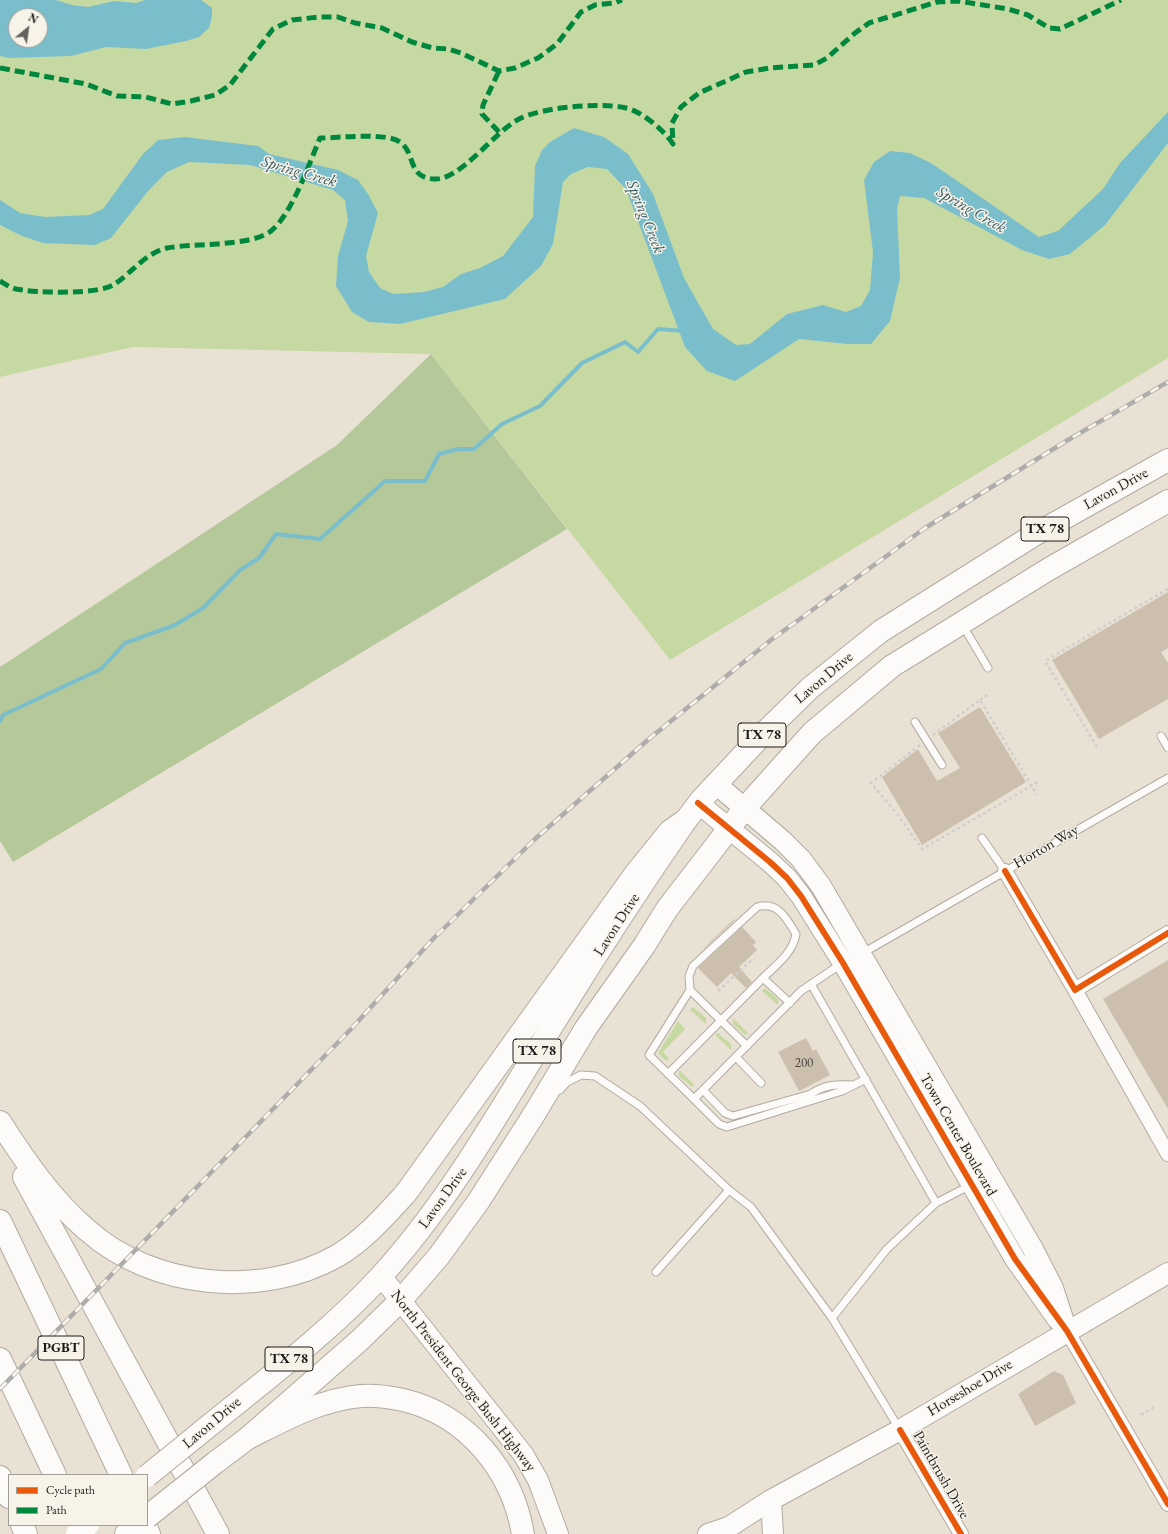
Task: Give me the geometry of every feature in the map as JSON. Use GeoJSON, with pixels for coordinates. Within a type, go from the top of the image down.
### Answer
{"type":"FeatureCollection","features":[{"type":"Feature","properties":{"kind":"main road","name":"Lavon Drive"},"geometry":{"type":"LineString","coordinates":[[148,1475],[337,1319],[381,1276],[432,1215],[467,1165],[562,1009],[692,812],[762,735],[810,688],[881,631],[1028,539],[1168,460]]}},
{"type":"Feature","properties":{"kind":"main road","name":"Lavon Drive"},"geometry":{"type":"LineString","coordinates":[[148,1516],[248,1438],[360,1340],[401,1300],[439,1256],[460,1228],[519,1139],[586,1028],[635,959],[667,909],[728,827],[812,734],[892,666],[1049,569],[1168,501]]}},
{"type":"Feature","properties":{"kind":"main road"},"geometry":{"type":"LineString","coordinates":[[0,1122],[32,1171],[67,1212],[88,1231],[112,1249],[135,1260],[158,1270],[181,1276],[217,1281],[238,1282],[284,1276],[317,1266],[336,1256],[360,1240],[406,1193],[636,872],[670,831],[692,812]]}},
{"type":"Feature","properties":{"kind":"main road"},"geometry":{"type":"LineString","coordinates":[[0,1129],[11,1154],[218,1534]]}},
{"type":"Feature","properties":{"kind":"main road","name":"PGBT"},"geometry":{"type":"LineString","coordinates":[[0,1222],[121,1474]]}},
{"type":"Feature","properties":{"kind":"main road"},"geometry":{"type":"LineString","coordinates":[[0,1359],[55,1474]]}},
{"type":"Feature","properties":{"kind":"main road"},"geometry":{"type":"LineString","coordinates":[[248,1438],[304,1410],[331,1401],[361,1396],[387,1397],[415,1403],[440,1414],[465,1430],[482,1447],[500,1470],[512,1495],[523,1534]]}},
{"type":"Feature","properties":{"kind":"main road"},"geometry":{"type":"LineString","coordinates":[[0,1478],[8,1495]]}},
{"type":"Feature","properties":{"kind":"main road"},"geometry":{"type":"LineString","coordinates":[[204,1510],[214,1534]]}},
{"type":"Feature","properties":{"kind":"main road"},"geometry":{"type":"LineString","coordinates":[[77,1534],[87,1526]]}},
{"type":"Feature","properties":{"kind":"main road"},"geometry":{"type":"LineString","coordinates":[[126,1534],[136,1526]]}},
{"type":"Feature","properties":{"kind":"street","name":"Town Center Boulevard"},"geometry":{"type":"LineString","coordinates":[[716,784],[768,828],[801,859],[821,886],[852,958],[972,1185],[1016,1259],[1066,1331],[1168,1504]]}},
{"type":"Feature","properties":{"kind":"street","name":"Town Center Boulevard"},"geometry":{"type":"LineString","coordinates":[[692,812],[728,827],[787,878],[852,958],[1033,1249],[1053,1288],[1066,1331]]}},
{"type":"Feature","properties":{"kind":"street"},"geometry":{"type":"LineString","coordinates":[[1005,871],[1075,990],[1168,1154]]}},
{"type":"Feature","properties":{"kind":"street"},"geometry":{"type":"LineString","coordinates":[[1075,990],[1168,933]]}},
{"type":"Feature","properties":{"kind":"street","name":"Horseshoe Drive"},"geometry":{"type":"LineString","coordinates":[[708,1534],[729,1527],[771,1500],[900,1430],[1066,1331],[1168,1273]]}},
{"type":"Feature","properties":{"kind":"street","name":"North President George Bush Highway"},"geometry":{"type":"LineString","coordinates":[[381,1276],[523,1454],[538,1480],[558,1534]]}},
{"type":"Feature","properties":{"kind":"street","name":"Paintbrush Drive"},"geometry":{"type":"LineString","coordinates":[[900,1430],[961,1534]]}},
{"type":"Feature","properties":{"kind":"street"},"geometry":{"type":"LineString","coordinates":[[771,1500],[773,1534]]}},
{"type":"Feature","properties":{"kind":"lane"},"geometry":{"type":"LineString","coordinates":[[961,622],[988,668]]}},
{"type":"Feature","properties":{"kind":"lane"},"geometry":{"type":"LineString","coordinates":[[915,722],[942,765]]}},
{"type":"Feature","properties":{"kind":"lane"},"geometry":{"type":"LineString","coordinates":[[1161,736],[1168,748]]}},
{"type":"Feature","properties":{"kind":"lane","name":"Horton Way"},"geometry":{"type":"LineString","coordinates":[[694,1099],[811,984],[852,958],[1168,778]]}},
{"type":"Feature","properties":{"kind":"lane"},"geometry":{"type":"LineString","coordinates":[[982,838],[1005,871]]}},
{"type":"Feature","properties":{"kind":"lane"},"geometry":{"type":"LineString","coordinates":[[668,1074],[791,950],[795,943],[796,934],[775,907],[766,904],[757,907],[693,966],[690,976],[690,990],[649,1055],[668,1074],[694,1099],[719,1124],[727,1126],[842,1091],[866,1079]]}},
{"type":"Feature","properties":{"kind":"lane"},"geometry":{"type":"LineString","coordinates":[[763,978],[790,1003]]}},
{"type":"Feature","properties":{"kind":"lane"},"geometry":{"type":"LineString","coordinates":[[811,984],[936,1203]]}},
{"type":"Feature","properties":{"kind":"lane"},"geometry":{"type":"LineString","coordinates":[[690,990],[747,1046]]}},
{"type":"Feature","properties":{"kind":"lane"},"geometry":{"type":"LineString","coordinates":[[736,1057],[761,1083]]}},
{"type":"Feature","properties":{"kind":"lane"},"geometry":{"type":"LineString","coordinates":[[519,1139],[567,1082],[581,1075],[594,1076],[640,1106],[729,1190],[751,1207],[832,1318],[900,1430]]}},
{"type":"Feature","properties":{"kind":"lane"},"geometry":{"type":"LineString","coordinates":[[703,1090],[725,1113],[737,1116],[811,1094],[821,1088],[835,1084],[852,1085]]}},
{"type":"Feature","properties":{"kind":"lane"},"geometry":{"type":"LineString","coordinates":[[832,1318],[887,1249],[936,1203],[972,1185]]}},
{"type":"Feature","properties":{"kind":"lane"},"geometry":{"type":"LineString","coordinates":[[656,1272],[729,1190]]}},
{"type":"Feature","properties":{"kind":"path"},"geometry":{"type":"LineString","coordinates":[[1097,747],[1045,661],[1168,589]]}},
{"type":"Feature","properties":{"kind":"path"},"geometry":{"type":"LineString","coordinates":[[989,694],[871,782],[922,849],[1038,782]]}},
{"type":"Feature","properties":{"kind":"path"},"geometry":{"type":"LineString","coordinates":[[980,700],[1037,795]]}},
{"type":"Feature","properties":{"kind":"path"},"geometry":{"type":"LineString","coordinates":[[718,991],[752,959],[754,960]]}},
{"type":"Feature","properties":{"kind":"path"},"geometry":{"type":"LineString","coordinates":[[1141,1415],[1156,1406]]}},
{"type":"Feature","properties":{"kind":"green space"},"geometry":{"type":"Polygon","coordinates":[[[0,0],[1168,0],[1168,358],[670,660],[431,354],[133,347],[0,377],[0,0]]]}},
{"type":"Feature","properties":{"kind":"green space"},"geometry":{"type":"Polygon","coordinates":[[[431,354],[567,529],[13,862],[0,841],[0,667],[337,445],[431,354]]]}},
{"type":"Feature","properties":{"kind":"green space"},"geometry":{"type":"Polygon","coordinates":[[[765,988],[778,999],[778,1005],[762,991],[765,988]]]}},
{"type":"Feature","properties":{"kind":"green space"},"geometry":{"type":"Polygon","coordinates":[[[693,1007],[706,1018],[706,1024],[690,1010],[693,1007]]]}},
{"type":"Feature","properties":{"kind":"green space"},"geometry":{"type":"Polygon","coordinates":[[[733,1018],[748,1034],[745,1035],[733,1024],[733,1018]]]}},
{"type":"Feature","properties":{"kind":"green space"},"geometry":{"type":"Polygon","coordinates":[[[678,1021],[685,1029],[663,1052],[669,1059],[666,1061],[658,1053],[678,1021]]]}},
{"type":"Feature","properties":{"kind":"green space"},"geometry":{"type":"Polygon","coordinates":[[[718,1033],[731,1044],[731,1050],[715,1035],[718,1033]]]}},
{"type":"Feature","properties":{"kind":"green space"},"geometry":{"type":"Polygon","coordinates":[[[679,1070],[693,1083],[694,1085],[692,1087],[679,1076],[679,1070]]]}},
{"type":"Feature","properties":{"kind":"water"},"geometry":{"type":"Polygon","coordinates":[[[0,0],[56,0],[72,5],[88,7],[114,1],[136,3],[145,0],[201,0],[212,8],[209,28],[199,37],[186,41],[146,49],[106,47],[71,56],[9,58],[0,56],[0,0]]]}},
{"type":"Feature","properties":{"kind":"water","name":"Spring Creek"},"geometry":{"type":"Polygon","coordinates":[[[1168,112],[1168,143],[1105,225],[1070,254],[1049,259],[1022,250],[924,198],[900,196],[897,209],[900,278],[890,321],[871,344],[848,344],[799,339],[735,381],[707,371],[685,347],[626,189],[607,169],[588,167],[571,174],[563,182],[553,244],[541,266],[505,299],[400,324],[369,322],[352,312],[336,286],[338,256],[348,221],[345,200],[333,190],[250,165],[189,162],[167,172],[148,191],[111,238],[95,245],[43,243],[22,236],[0,225],[0,200],[20,213],[45,217],[89,215],[103,209],[143,154],[158,140],[185,137],[258,146],[269,154],[338,170],[358,180],[368,194],[378,213],[366,256],[369,272],[380,288],[393,294],[424,292],[443,287],[461,274],[480,268],[503,256],[533,217],[535,166],[542,150],[550,142],[574,128],[604,137],[628,154],[653,194],[684,278],[713,329],[736,345],[750,344],[787,314],[823,305],[846,312],[861,306],[870,290],[873,252],[864,180],[874,162],[890,151],[910,153],[931,163],[1039,237],[1058,231],[1103,189],[1120,163],[1168,112]]]}},
{"type":"Feature","properties":{"kind":"building"},"geometry":{"type":"Polygon","coordinates":[[[1168,592],[1168,648],[1161,652],[1168,663],[1168,699],[1099,739],[1052,660],[1168,592]]]}},
{"type":"Feature","properties":{"kind":"building"},"geometry":{"type":"Polygon","coordinates":[[[980,707],[1026,782],[922,845],[882,777],[918,749],[937,781],[960,768],[938,733],[980,707]]]}},
{"type":"Feature","properties":{"kind":"building"},"geometry":{"type":"Polygon","coordinates":[[[734,919],[735,920],[704,949],[704,948],[734,919]]]}},
{"type":"Feature","properties":{"kind":"building"},"geometry":{"type":"Polygon","coordinates":[[[742,927],[756,942],[753,945],[757,950],[739,967],[752,982],[746,988],[731,973],[717,987],[698,968],[742,927]]]}},
{"type":"Feature","properties":{"kind":"building"},"geometry":{"type":"Polygon","coordinates":[[[1168,960],[1168,1109],[1103,999],[1168,960]]]}},
{"type":"Feature","properties":{"kind":"building"},"geometry":{"type":"Polygon","coordinates":[[[806,1038],[813,1051],[816,1049],[830,1075],[799,1091],[778,1052],[806,1038]]]}},
{"type":"Feature","properties":{"kind":"building"},"geometry":{"type":"Polygon","coordinates":[[[1054,1371],[1063,1375],[1076,1403],[1035,1426],[1018,1394],[1054,1371]]]}},
{"type":"Feature","properties":{"kind":"waterway"},"geometry":{"type":"LineString","coordinates":[[0,721],[3,715],[101,669],[125,643],[175,625],[203,608],[240,570],[259,558],[276,534],[320,539],[385,481],[425,481],[439,454],[458,449],[474,449],[502,424],[540,406],[582,363],[625,342],[638,352],[658,329],[684,331]]}},
{"type":"Feature","properties":{"kind":"railway"},"geometry":{"type":"LineString","coordinates":[[0,1389],[351,1029],[433,939],[535,839],[650,738],[771,640],[925,528],[1068,440],[1168,382]]}},
{"type":"Feature","properties":{"kind":"marked path"},"geometry":{"type":"LineString","coordinates":[[0,68],[86,84],[117,96],[146,97],[172,104],[215,95],[230,85],[273,29],[292,20],[319,17],[338,17],[355,23],[382,28],[412,42],[433,48],[448,49],[461,53],[499,71],[515,68],[538,58],[557,44],[581,12],[595,5],[615,3],[622,0]]}},
{"type":"Feature","properties":{"kind":"marked path"},"geometry":{"type":"LineString","coordinates":[[0,281],[8,286],[25,290],[52,292],[96,290],[107,288],[115,284],[146,258],[160,250],[178,246],[236,242],[262,236],[271,231],[286,213],[299,188],[320,138],[373,136],[393,139],[400,142],[405,147],[416,170],[420,174],[425,178],[434,179],[444,178],[455,172],[477,155],[509,125],[519,119],[542,111],[587,106],[615,106],[626,108],[638,113],[652,122],[673,144],[672,123],[681,107],[699,93],[746,72],[770,68],[814,65],[827,58],[855,33],[869,23],[937,2],[958,1],[1008,9],[1028,15],[1049,28],[1060,29],[1121,0]]}},
{"type":"Feature","properties":{"kind":"marked path"},"geometry":{"type":"LineString","coordinates":[[499,71],[483,105],[482,114],[499,132]]}},
{"type":"Feature","properties":{"kind":"cycle path"},"geometry":{"type":"LineString","coordinates":[[698,803],[770,862],[787,878],[801,896],[843,963],[1015,1259],[1067,1331],[1168,1504]]}},
{"type":"Feature","properties":{"kind":"cycle path"},"geometry":{"type":"LineString","coordinates":[[1005,871],[1075,990],[1168,933]]}},
{"type":"Feature","properties":{"kind":"cycle path"},"geometry":{"type":"LineString","coordinates":[[900,1430],[961,1534]]}}]}
